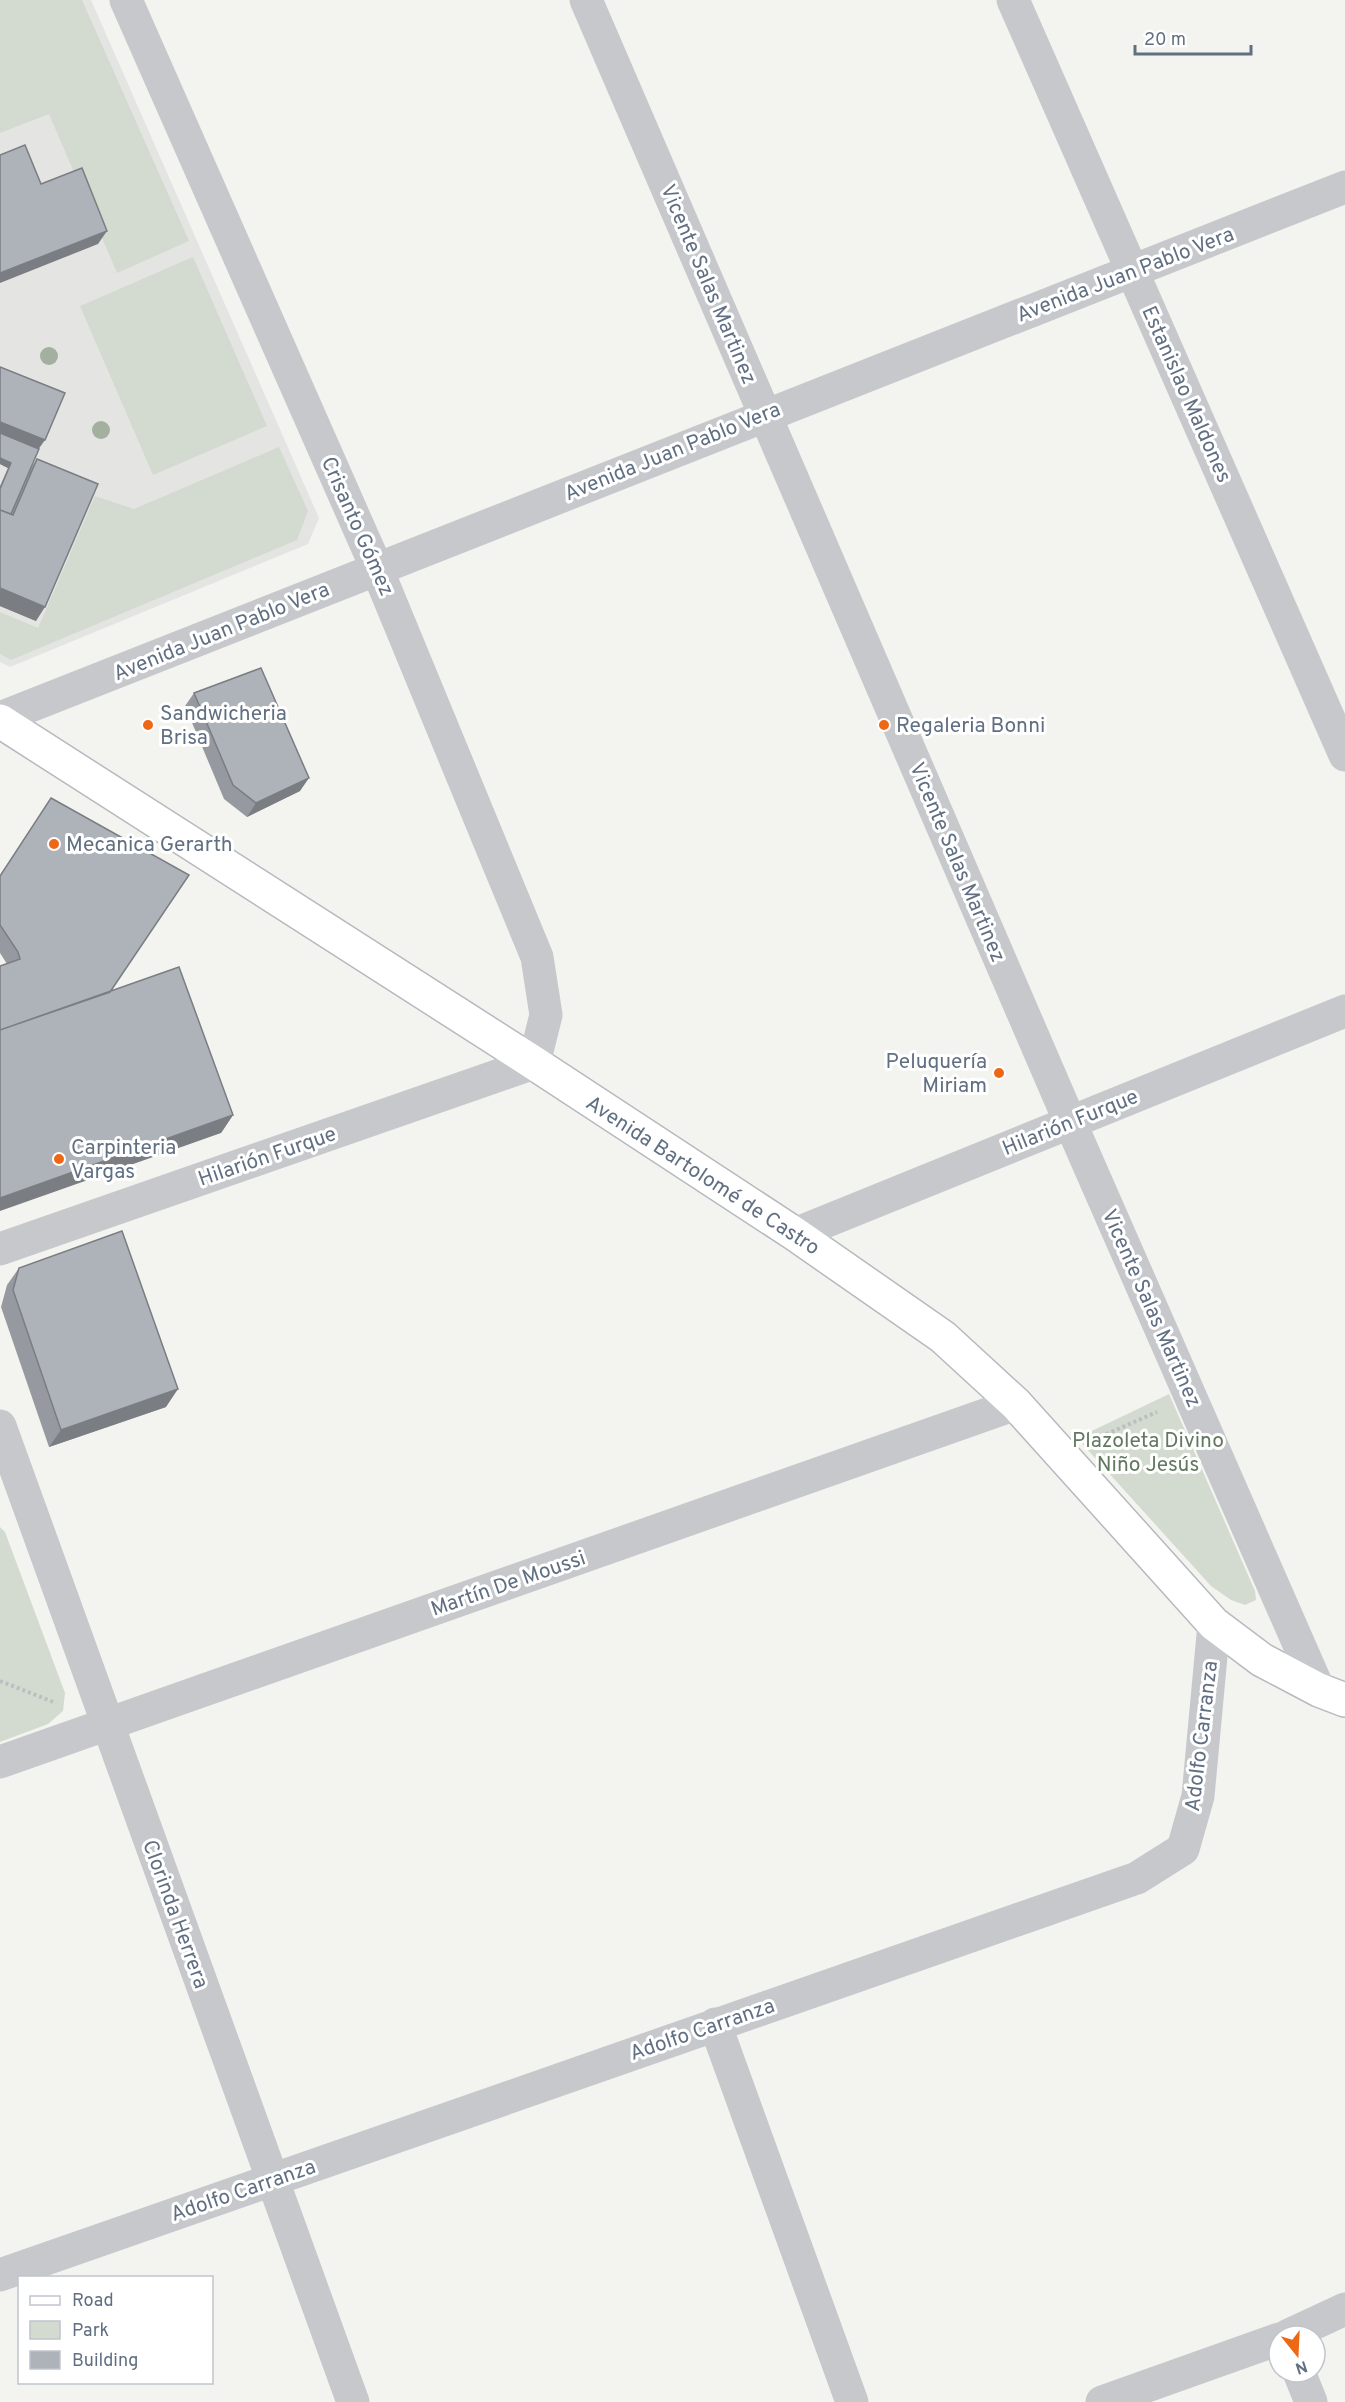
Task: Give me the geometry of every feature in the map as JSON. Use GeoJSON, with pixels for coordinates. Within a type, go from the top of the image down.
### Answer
{"type":"FeatureCollection","features":[{"type":"Feature","properties":{"kind":"main road","name":"Avenida Bartolomé de Castro"},"geometry":{"type":"LineString","coordinates":[[0,720],[795,1234],[943,1337],[1016,1404],[1214,1624],[1262,1660],[1332,1695]]}},
{"type":"Feature","properties":{"kind":"street","name":"Crisanto Gómez"},"geometry":{"type":"LineString","coordinates":[[126,0],[377,569],[537,957],[546,1015],[534,1064]]}},
{"type":"Feature","properties":{"kind":"street","name":"Vicente Salas Martinez"},"geometry":{"type":"LineString","coordinates":[[586,0],[1190,1397],[1332,1695]]}},
{"type":"Feature","properties":{"kind":"street","name":"Estanislao Maldones"},"geometry":{"type":"LineString","coordinates":[[1013,0],[1345,755]]}},
{"type":"Feature","properties":{"kind":"street","name":"Avenida Juan Pablo Vera"},"geometry":{"type":"LineString","coordinates":[[0,720],[766,414],[1345,187]]}},
{"type":"Feature","properties":{"kind":"street","name":"Hilarión Furque"},"geometry":{"type":"LineString","coordinates":[[795,1234],[1345,1011]]}},
{"type":"Feature","properties":{"kind":"street","name":"Hilarión Furque"},"geometry":{"type":"LineString","coordinates":[[0,1248],[534,1064]]}},
{"type":"Feature","properties":{"kind":"street","name":"Martín De Moussi"},"geometry":{"type":"LineString","coordinates":[[0,1762],[1016,1404]]}},
{"type":"Feature","properties":{"kind":"street","name":"Clorinda Herrera"},"geometry":{"type":"LineString","coordinates":[[0,1426],[10,1486],[107,1724],[353,2402]]}},
{"type":"Feature","properties":{"kind":"street","name":"Adolfo Carranza"},"geometry":{"type":"LineString","coordinates":[[0,2275],[1137,1878],[1183,1849],[1198,1796],[1214,1624]]}},
{"type":"Feature","properties":{"kind":"street"},"geometry":{"type":"LineString","coordinates":[[715,2024],[852,2402]]}},
{"type":"Feature","properties":{"kind":"street"},"geometry":{"type":"LineString","coordinates":[[1313,2324],[1345,2309]]}},
{"type":"Feature","properties":{"kind":"street"},"geometry":{"type":"LineString","coordinates":[[1102,2402],[1267,2343]]}},
{"type":"Feature","properties":{"kind":"street"},"geometry":{"type":"LineString","coordinates":[[1304,2384],[1311,2402]]}},
{"type":"Feature","properties":{"kind":"path"},"geometry":{"type":"LineString","coordinates":[[1061,1454],[1190,1397]]}},
{"type":"Feature","properties":{"kind":"shaded area"},"geometry":{"type":"Polygon","coordinates":[[[0,0],[91,0],[319,518],[308,544],[10,667],[0,662],[0,0]]]}},
{"type":"Feature","properties":{"kind":"green space"},"geometry":{"type":"Polygon","coordinates":[[[0,0],[82,0],[189,241],[117,273],[49,114],[0,133],[0,0]]]}},
{"type":"Feature","properties":{"kind":"green space"},"geometry":{"type":"Polygon","coordinates":[[[193,257],[267,426],[153,475],[80,306],[193,257]]]}},
{"type":"Feature","properties":{"kind":"green space"},"geometry":{"type":"Polygon","coordinates":[[[279,447],[308,511],[297,540],[11,660],[0,654],[0,612],[38,628],[95,496],[134,509],[279,447]]]}},
{"type":"Feature","properties":{"kind":"green space","name":"Plazoleta Divino Niño Jesús"},"geometry":{"type":"Polygon","coordinates":[[[1169,1394],[1255,1591],[1256,1600],[1245,1605],[1231,1600],[1211,1586],[1077,1438],[1169,1394]]]}},
{"type":"Feature","properties":{"kind":"green space"},"geometry":{"type":"Polygon","coordinates":[[[0,1527],[5,1532],[65,1693],[63,1711],[48,1724],[0,1742],[0,1527]]]}},
{"type":"Feature","properties":{"kind":"building"},"geometry":{"type":"Polygon","coordinates":[[[25,145],[41,184],[82,168],[107,231],[0,273],[0,155],[25,145]]]}},
{"type":"Feature","properties":{"kind":"building"},"geometry":{"type":"Polygon","coordinates":[[[0,367],[65,393],[45,440],[0,422],[0,367]]]}},
{"type":"Feature","properties":{"kind":"building"},"geometry":{"type":"Polygon","coordinates":[[[0,433],[39,449],[11,514],[0,510],[0,489],[11,463],[0,458],[0,433]]]}},
{"type":"Feature","properties":{"kind":"building"},"geometry":{"type":"Polygon","coordinates":[[[37,459],[98,484],[45,607],[0,588],[0,510],[13,515],[37,459]]]}},
{"type":"Feature","properties":{"kind":"building"},"geometry":{"type":"Polygon","coordinates":[[[261,668],[309,778],[256,803],[233,785],[194,693],[261,668]]]}},
{"type":"Feature","properties":{"kind":"building"},"geometry":{"type":"Polygon","coordinates":[[[51,798],[189,875],[110,992],[0,1030],[0,966],[20,959],[18,952],[0,925],[0,876],[51,798]]]}},
{"type":"Feature","properties":{"kind":"building"},"geometry":{"type":"Polygon","coordinates":[[[179,967],[233,1115],[0,1198],[0,1030],[179,967]]]}},
{"type":"Feature","properties":{"kind":"building"},"geometry":{"type":"Polygon","coordinates":[[[122,1231],[178,1389],[61,1430],[13,1290],[19,1268],[122,1231]]]}},
{"type":"Feature","properties":{"kind":"place","name":"Sandwicheria Brisa"},"geometry":{"type":"Point","coordinates":[148,725]}},
{"type":"Feature","properties":{"kind":"place","name":"Regaleria Bonni"},"geometry":{"type":"Point","coordinates":[884,725]}},
{"type":"Feature","properties":{"kind":"place","name":"Mecanica Gerarth"},"geometry":{"type":"Point","coordinates":[54,844]}},
{"type":"Feature","properties":{"kind":"place","name":"Peluquería Miriam"},"geometry":{"type":"Point","coordinates":[999,1073]}},
{"type":"Feature","properties":{"kind":"place","name":"Carpinteria Vargas"},"geometry":{"type":"Point","coordinates":[59,1159]}}]}
